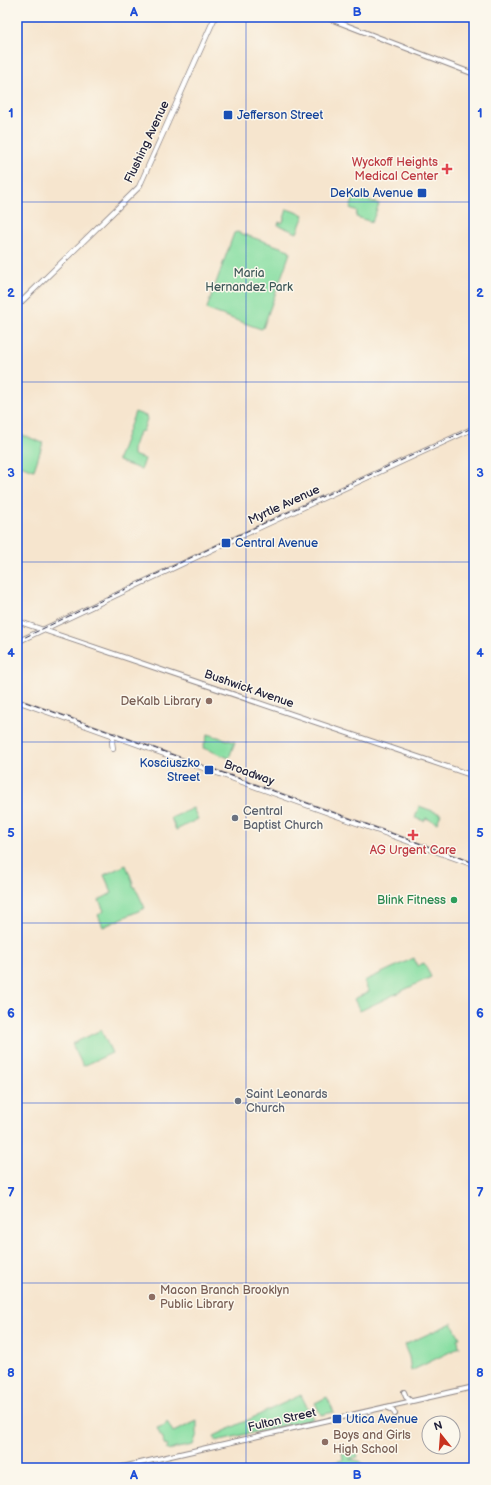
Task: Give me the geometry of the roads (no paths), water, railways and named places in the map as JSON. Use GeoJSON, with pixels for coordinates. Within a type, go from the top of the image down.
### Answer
{"type":"FeatureCollection","features":[{"type":"Feature","properties":{"kind":"main road","name":"Flushing Avenue"},"geometry":{"type":"LineString","coordinates":[[17,306],[139,187],[215,17]]}},
{"type":"Feature","properties":{"kind":"main road"},"geometry":{"type":"LineString","coordinates":[[325,17],[474,74]]}},
{"type":"Feature","properties":{"kind":"main road","name":"Myrtle Avenue"},"geometry":{"type":"LineString","coordinates":[[17,642],[474,428]]}},
{"type":"Feature","properties":{"kind":"main road","name":"Bushwick Avenue"},"geometry":{"type":"LineString","coordinates":[[17,621],[474,776]]}},
{"type":"Feature","properties":{"kind":"main road","name":"Broadway"},"geometry":{"type":"LineString","coordinates":[[17,701],[474,865]]}},
{"type":"Feature","properties":{"kind":"main road"},"geometry":{"type":"LineString","coordinates":[[114,735],[112,742],[114,749]]}},
{"type":"Feature","properties":{"kind":"main road","name":"Fulton Street"},"geometry":{"type":"LineString","coordinates":[[118,1468],[474,1386]]}},
{"type":"Feature","properties":{"kind":"main road"},"geometry":{"type":"LineString","coordinates":[[404,1392],[411,1401]]}},
{"type":"Feature","properties":{"kind":"main road"},"geometry":{"type":"LineString","coordinates":[[386,1407],[393,1410],[395,1414]]}},
{"type":"Feature","properties":{"kind":"railway"},"geometry":{"type":"LineString","coordinates":[[17,641],[232,538],[474,427]]}},
{"type":"Feature","properties":{"kind":"railway"},"geometry":{"type":"LineString","coordinates":[[17,699],[474,863]]}},
{"type":"Feature","properties":{"kind":"place","name":"Jefferson Street"},"geometry":{"type":"Point","coordinates":[228,115]}},
{"type":"Feature","properties":{"kind":"place","name":"Wyckoff Heights Medical Center"},"geometry":{"type":"Point","coordinates":[447,169]}},
{"type":"Feature","properties":{"kind":"place","name":"DeKalb Avenue"},"geometry":{"type":"Point","coordinates":[422,193]}},
{"type":"Feature","properties":{"kind":"place","name":"Central Avenue"},"geometry":{"type":"Point","coordinates":[226,543]}},
{"type":"Feature","properties":{"kind":"place","name":"DeKalb Library"},"geometry":{"type":"Point","coordinates":[209,701]}},
{"type":"Feature","properties":{"kind":"place","name":"Kosciuszko Street"},"geometry":{"type":"Point","coordinates":[209,770]}},
{"type":"Feature","properties":{"kind":"place","name":"Central Baptist Church"},"geometry":{"type":"Point","coordinates":[235,818]}},
{"type":"Feature","properties":{"kind":"place","name":"AG Urgent Care"},"geometry":{"type":"Point","coordinates":[413,835]}},
{"type":"Feature","properties":{"kind":"place","name":"Blink Fitness"},"geometry":{"type":"Point","coordinates":[454,900]}},
{"type":"Feature","properties":{"kind":"place","name":"Saint Leonards Church"},"geometry":{"type":"Point","coordinates":[238,1101]}},
{"type":"Feature","properties":{"kind":"place","name":"Macon Branch Brooklyn Public Library"},"geometry":{"type":"Point","coordinates":[152,1297]}},
{"type":"Feature","properties":{"kind":"place","name":"Utica Avenue"},"geometry":{"type":"Point","coordinates":[337,1419]}},
{"type":"Feature","properties":{"kind":"place","name":"Boys and Girls High School"},"geometry":{"type":"Point","coordinates":[325,1442]}},
{"type":"Feature","properties":{"kind":"park label","name":"Maria Hernandez Park"},"geometry":{"type":"Point","coordinates":[249,280]}}]}
